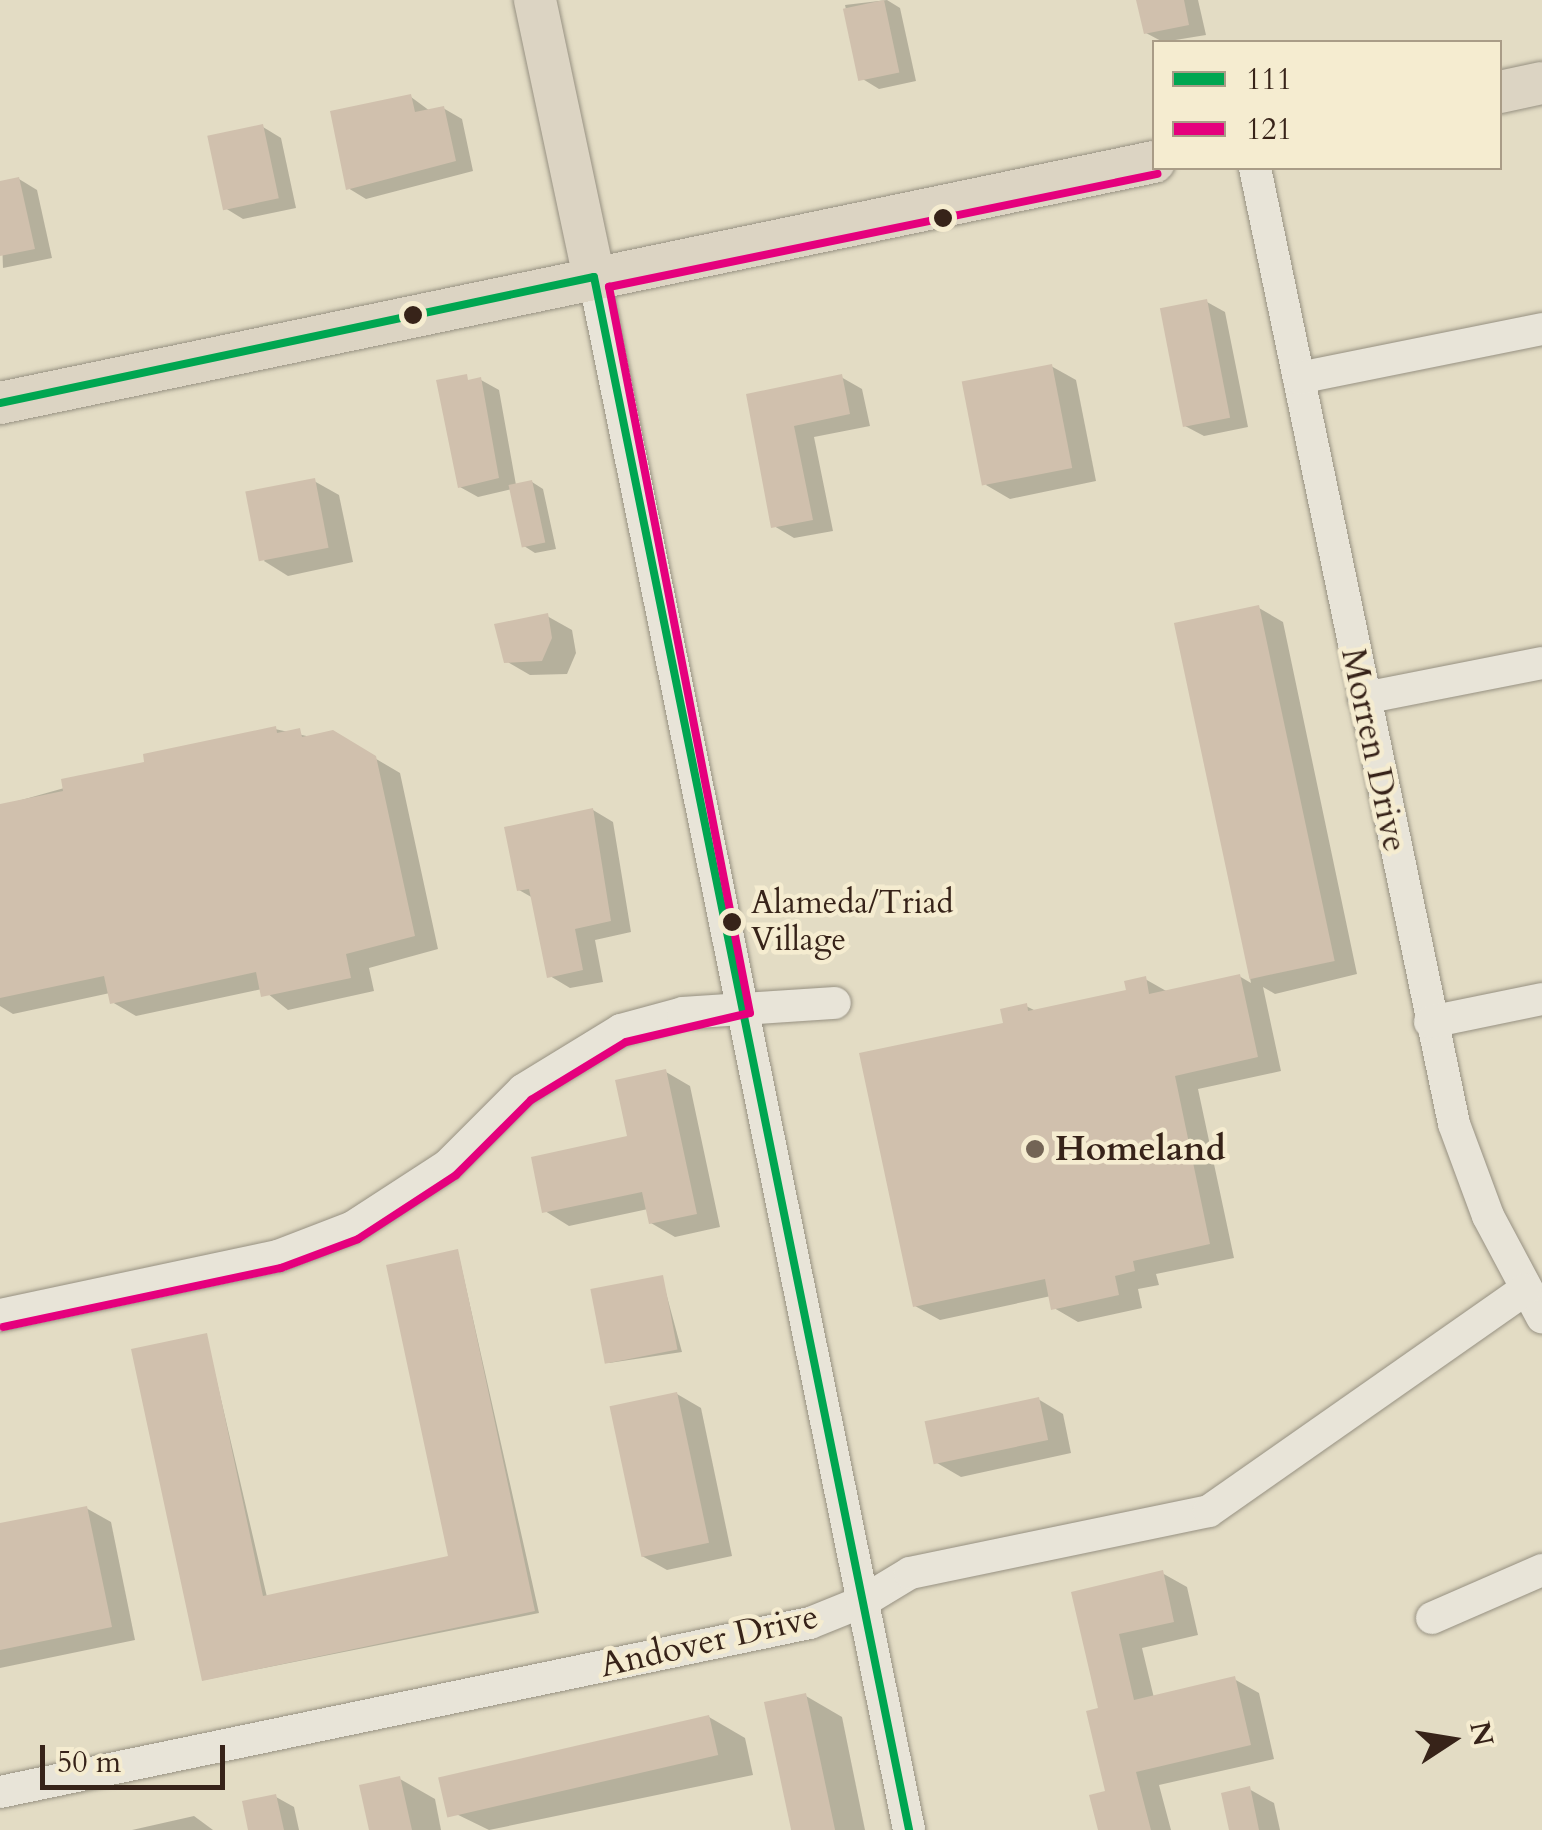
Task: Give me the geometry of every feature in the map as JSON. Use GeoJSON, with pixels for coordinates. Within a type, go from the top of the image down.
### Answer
{"type":"FeatureCollection","features":[{"type":"Feature","properties":{"kind":"main road"},"geometry":{"type":"LineString","coordinates":[[534,0],[594,277]]}},
{"type":"Feature","properties":{"kind":"main road"},"geometry":{"type":"LineString","coordinates":[[1502,92],[1542,83]]}},
{"type":"Feature","properties":{"kind":"main road"},"geometry":{"type":"LineString","coordinates":[[0,403],[1152,162]]}},
{"type":"Feature","properties":{"kind":"street","name":"Morren Drive"},"geometry":{"type":"LineString","coordinates":[[1255,170],[1430,1022],[1472,1175],[1533,1304]]}},
{"type":"Feature","properties":{"kind":"street"},"geometry":{"type":"LineString","coordinates":[[594,277],[908,1830]]}},
{"type":"Feature","properties":{"kind":"street"},"geometry":{"type":"LineString","coordinates":[[1299,378],[1542,329]]}},
{"type":"Feature","properties":{"kind":"street"},"geometry":{"type":"LineString","coordinates":[[1364,698],[1542,662]]}},
{"type":"Feature","properties":{"kind":"street"},"geometry":{"type":"LineString","coordinates":[[1430,1022],[1542,999]]}},
{"type":"Feature","properties":{"kind":"street"},"geometry":{"type":"LineString","coordinates":[[0,1315],[278,1256],[353,1227],[448,1164],[523,1090],[621,1030],[739,1007],[835,1003]]}},
{"type":"Feature","properties":{"kind":"street","name":"Andover Drive"},"geometry":{"type":"LineString","coordinates":[[0,1792],[791,1627],[862,1602],[910,1572],[1221,1505],[1533,1304]]}},
{"type":"Feature","properties":{"kind":"street"},"geometry":{"type":"LineString","coordinates":[[1432,1618],[1542,1570]]}},
{"type":"Feature","properties":{"kind":"building"},"geometry":{"type":"Polygon","coordinates":[[[884,0],[899,72],[858,81],[843,9],[884,0]]]}},
{"type":"Feature","properties":{"kind":"building"},"geometry":{"type":"Polygon","coordinates":[[[1136,0],[1184,0],[1189,25],[1144,34],[1136,0]]]}},
{"type":"Feature","properties":{"kind":"building"},"geometry":{"type":"Polygon","coordinates":[[[411,94],[415,112],[444,106],[456,161],[346,190],[330,111],[411,94]]]}},
{"type":"Feature","properties":{"kind":"building"},"geometry":{"type":"Polygon","coordinates":[[[263,124],[279,198],[223,210],[207,136],[263,124]]]}},
{"type":"Feature","properties":{"kind":"building"},"geometry":{"type":"Polygon","coordinates":[[[19,177],[35,249],[0,256],[0,181],[19,177]]]}},
{"type":"Feature","properties":{"kind":"building"},"geometry":{"type":"Polygon","coordinates":[[[1207,299],[1230,418],[1183,427],[1160,308],[1207,299]]]}},
{"type":"Feature","properties":{"kind":"building"},"geometry":{"type":"Polygon","coordinates":[[[1052,364],[1072,468],[982,486],[962,382],[1052,364]]]}},
{"type":"Feature","properties":{"kind":"building"},"geometry":{"type":"Polygon","coordinates":[[[467,374],[468,380],[481,377],[499,478],[458,488],[436,380],[467,374]]]}},
{"type":"Feature","properties":{"kind":"building"},"geometry":{"type":"Polygon","coordinates":[[[842,374],[850,414],[794,426],[813,520],[771,528],[746,394],[842,374]]]}},
{"type":"Feature","properties":{"kind":"building"},"geometry":{"type":"Polygon","coordinates":[[[315,478],[329,548],[259,561],[245,492],[315,478]]]}},
{"type":"Feature","properties":{"kind":"building"},"geometry":{"type":"Polygon","coordinates":[[[532,480],[545,543],[522,548],[509,485],[532,480]]]}},
{"type":"Feature","properties":{"kind":"building"},"geometry":{"type":"Polygon","coordinates":[[[1259,605],[1335,961],[1250,979],[1174,623],[1259,605]]]}},
{"type":"Feature","properties":{"kind":"building"},"geometry":{"type":"Polygon","coordinates":[[[548,613],[552,638],[542,661],[504,663],[494,624],[548,613]]]}},
{"type":"Feature","properties":{"kind":"building"},"geometry":{"type":"Polygon","coordinates":[[[276,726],[277,733],[300,728],[302,737],[333,730],[376,756],[415,936],[346,954],[351,978],[261,997],[256,972],[110,1004],[104,976],[0,998],[0,804],[63,791],[61,779],[144,762],[143,754],[276,726]]]}},
{"type":"Feature","properties":{"kind":"building"},"geometry":{"type":"Polygon","coordinates":[[[593,808],[611,921],[575,929],[583,970],[547,978],[529,889],[517,891],[504,827],[593,808]]]}},
{"type":"Feature","properties":{"kind":"building","name":"Homeland"},"geometry":{"type":"Polygon","coordinates":[[[1240,974],[1258,1057],[1175,1076],[1210,1244],[1133,1261],[1135,1271],[1115,1276],[1119,1295],[1051,1310],[1045,1279],[913,1307],[859,1053],[1003,1023],[1000,1009],[1027,1003],[1028,1011],[1126,990],[1124,981],[1146,976],[1149,994],[1240,974]]]}},
{"type":"Feature","properties":{"kind":"building"},"geometry":{"type":"Polygon","coordinates":[[[666,1069],[697,1214],[649,1224],[642,1192],[542,1213],[531,1157],[627,1136],[615,1080],[666,1069]]]}},
{"type":"Feature","properties":{"kind":"building"},"geometry":{"type":"Polygon","coordinates":[[[458,1249],[535,1611],[202,1681],[131,1349],[207,1333],[263,1596],[448,1556],[386,1265],[458,1249]]]}},
{"type":"Feature","properties":{"kind":"building"},"geometry":{"type":"Polygon","coordinates":[[[663,1275],[678,1350],[605,1364],[590,1289],[663,1275]]]}},
{"type":"Feature","properties":{"kind":"building"},"geometry":{"type":"Polygon","coordinates":[[[677,1392],[709,1543],[642,1557],[610,1406],[677,1392]]]}},
{"type":"Feature","properties":{"kind":"building"},"geometry":{"type":"Polygon","coordinates":[[[1039,1397],[1048,1440],[934,1464],[925,1421],[1039,1397]]]}},
{"type":"Feature","properties":{"kind":"building"},"geometry":{"type":"Polygon","coordinates":[[[87,1506],[112,1627],[0,1650],[0,1523],[87,1506]]]}},
{"type":"Feature","properties":{"kind":"building"},"geometry":{"type":"Polygon","coordinates":[[[1163,1570],[1174,1622],[1119,1634],[1134,1700],[1235,1676],[1251,1745],[1136,1772],[1151,1830],[1098,1830],[1089,1795],[1105,1791],[1086,1711],[1098,1708],[1071,1592],[1163,1570]]]}},
{"type":"Feature","properties":{"kind":"building"},"geometry":{"type":"Polygon","coordinates":[[[806,1693],[835,1830],[791,1830],[764,1702],[806,1693]]]}},
{"type":"Feature","properties":{"kind":"building"},"geometry":{"type":"Polygon","coordinates":[[[709,1715],[718,1755],[447,1817],[438,1778],[709,1715]]]}},
{"type":"Feature","properties":{"kind":"building"},"geometry":{"type":"Polygon","coordinates":[[[400,1776],[412,1830],[369,1830],[359,1785],[400,1776]]]}},
{"type":"Feature","properties":{"kind":"building"},"geometry":{"type":"Polygon","coordinates":[[[1250,1786],[1259,1830],[1229,1830],[1221,1793],[1250,1786]]]}},
{"type":"Feature","properties":{"kind":"building"},"geometry":{"type":"Polygon","coordinates":[[[276,1794],[284,1830],[248,1830],[242,1801],[276,1794]]]}},
{"type":"Feature","properties":{"kind":"transit line","name":"121"},"geometry":{"type":"LineString","coordinates":[[3,1327],[281,1268],[358,1239],[456,1175],[531,1100],[626,1042],[750,1013],[609,287],[1157,174]]}},
{"type":"Feature","properties":{"kind":"transit line","name":"111"},"geometry":{"type":"LineString","coordinates":[[0,403],[594,277],[909,1830]]}},
{"type":"Feature","properties":{"kind":"place","name":"Alameda/Triad Village"},"geometry":{"type":"Point","coordinates":[732,922]}},
{"type":"Feature","properties":{"kind":"place","name":"Homeland"},"geometry":{"type":"Point","coordinates":[1035,1149]}}]}
